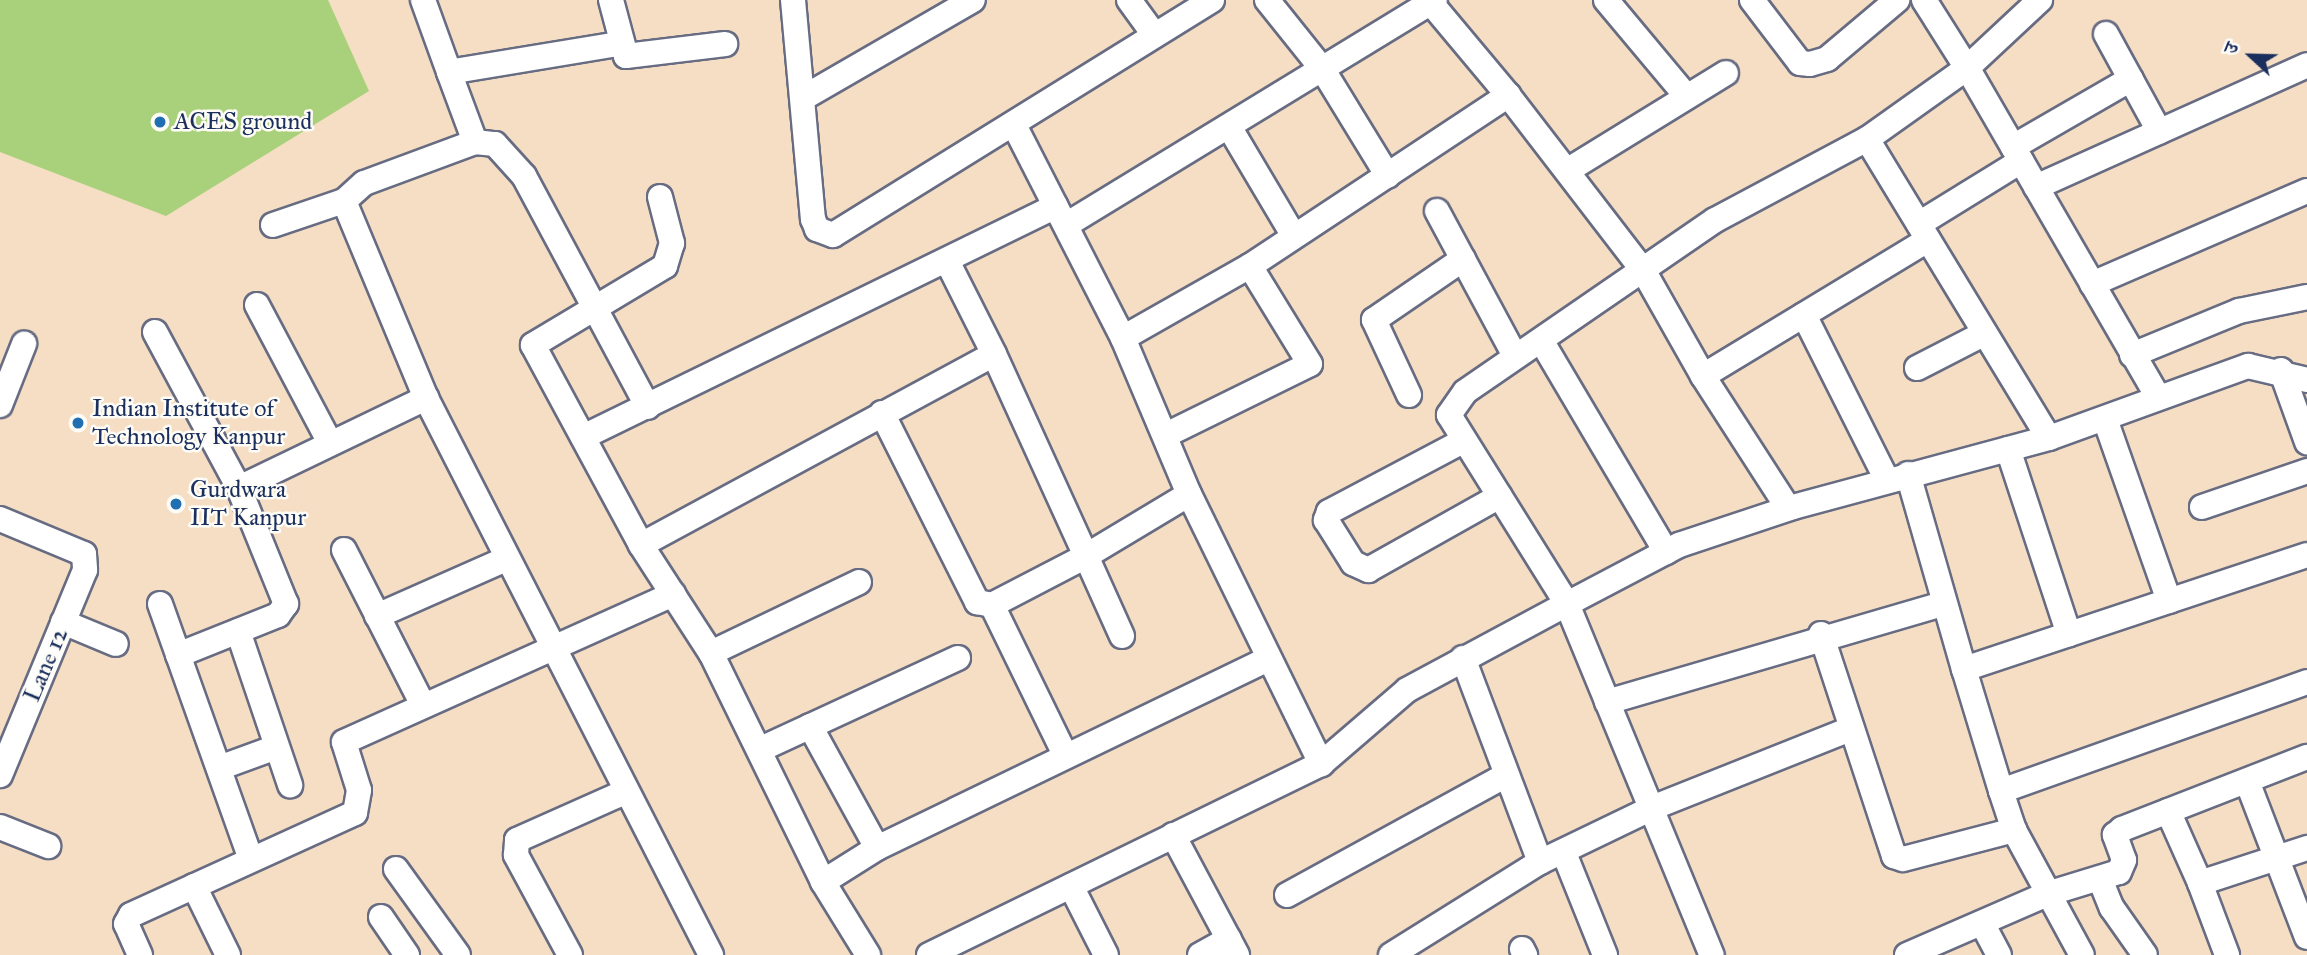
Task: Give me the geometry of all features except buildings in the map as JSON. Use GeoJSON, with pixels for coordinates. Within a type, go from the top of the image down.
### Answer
{"type":"FeatureCollection","features":[{"type":"Feature","properties":{"kind":"street"},"geometry":{"type":"LineString","coordinates":[[424,0],[475,142]]}},
{"type":"Feature","properties":{"kind":"street"},"geometry":{"type":"LineString","coordinates":[[611,0],[618,44],[626,56],[637,57],[725,44]]}},
{"type":"Feature","properties":{"kind":"street"},"geometry":{"type":"LineString","coordinates":[[803,98],[973,0]]}},
{"type":"Feature","properties":{"kind":"street"},"geometry":{"type":"LineString","coordinates":[[1129,0],[1153,33]]}},
{"type":"Feature","properties":{"kind":"street"},"geometry":{"type":"LineString","coordinates":[[795,1],[813,219],[828,235],[1014,125],[1153,33],[1212,0]]}},
{"type":"Feature","properties":{"kind":"street"},"geometry":{"type":"LineString","coordinates":[[1267,0],[1323,70],[1388,176]]}},
{"type":"Feature","properties":{"kind":"street"},"geometry":{"type":"LineString","coordinates":[[1605,0],[1687,97]]}},
{"type":"Feature","properties":{"kind":"street"},"geometry":{"type":"LineString","coordinates":[[1752,0],[1800,62],[1810,64],[1827,59],[1897,0]]}},
{"type":"Feature","properties":{"kind":"street"},"geometry":{"type":"LineString","coordinates":[[1924,0],[1967,68],[2158,397]]}},
{"type":"Feature","properties":{"kind":"street"},"geometry":{"type":"LineString","coordinates":[[1712,955],[1567,604],[1500,496],[1450,423],[1454,404],[1515,356],[1542,342],[1715,220],[1867,139],[1967,68],[2040,0]]}},
{"type":"Feature","properties":{"kind":"street"},"geometry":{"type":"LineString","coordinates":[[583,437],[948,263],[1061,215],[1230,130],[1433,1],[1570,169],[1643,270],[1703,376],[1788,508]]}},
{"type":"Feature","properties":{"kind":"street"},"geometry":{"type":"LineString","coordinates":[[2106,34],[2159,131]]}},
{"type":"Feature","properties":{"kind":"street"},"geometry":{"type":"LineString","coordinates":[[449,72],[618,44]]}},
{"type":"Feature","properties":{"kind":"street"},"geometry":{"type":"LineString","coordinates":[[2036,187],[2307,65]]}},
{"type":"Feature","properties":{"kind":"street"},"geometry":{"type":"LineString","coordinates":[[1570,169],[1726,73]]}},
{"type":"Feature","properties":{"kind":"street"},"geometry":{"type":"LineString","coordinates":[[1703,376],[1804,316],[1923,232],[2017,154],[2131,79]]}},
{"type":"Feature","properties":{"kind":"street"},"geometry":{"type":"LineString","coordinates":[[1122,338],[1250,266],[1508,95]]}},
{"type":"Feature","properties":{"kind":"street"},"geometry":{"type":"LineString","coordinates":[[1014,125],[1122,338],[1168,434],[1189,494],[1321,764]]}},
{"type":"Feature","properties":{"kind":"street"},"geometry":{"type":"LineString","coordinates":[[1230,130],[1294,236]]}},
{"type":"Feature","properties":{"kind":"street"},"geometry":{"type":"LineString","coordinates":[[1867,139],[2049,438]]}},
{"type":"Feature","properties":{"kind":"street"},"geometry":{"type":"LineString","coordinates":[[273,225],[344,201],[364,183],[475,142],[495,144],[524,176],[648,407]]}},
{"type":"Feature","properties":{"kind":"street"},"geometry":{"type":"LineString","coordinates":[[2092,284],[2307,191]]}},
{"type":"Feature","properties":{"kind":"street"},"geometry":{"type":"LineString","coordinates":[[660,198],[671,260],[596,309],[533,345],[641,545],[711,653],[761,749],[823,882],[868,955]]}},
{"type":"Feature","properties":{"kind":"street"},"geometry":{"type":"LineString","coordinates":[[344,201],[426,398],[710,955]]}},
{"type":"Feature","properties":{"kind":"street"},"geometry":{"type":"LineString","coordinates":[[1437,211],[1515,356]]}},
{"type":"Feature","properties":{"kind":"street"},"geometry":{"type":"LineString","coordinates":[[1409,396],[1374,320],[1463,259]]}},
{"type":"Feature","properties":{"kind":"street"},"geometry":{"type":"LineString","coordinates":[[948,263],[994,354],[1122,636]]}},
{"type":"Feature","properties":{"kind":"street"},"geometry":{"type":"LineString","coordinates":[[1168,434],[1310,364],[1250,266]]}},
{"type":"Feature","properties":{"kind":"street"},"geometry":{"type":"LineString","coordinates":[[2132,355],[2239,311],[2307,297]]}},
{"type":"Feature","properties":{"kind":"street"},"geometry":{"type":"LineString","coordinates":[[257,305],[330,443]]}},
{"type":"Feature","properties":{"kind":"street"},"geometry":{"type":"LineString","coordinates":[[1804,316],[1898,477],[1964,669],[2014,830],[2082,955]]}},
{"type":"Feature","properties":{"kind":"street"},"geometry":{"type":"LineString","coordinates":[[155,332],[239,488],[286,604],[278,615],[178,655]]}},
{"type":"Feature","properties":{"kind":"street"},"geometry":{"type":"LineString","coordinates":[[1917,368],[1985,333]]}},
{"type":"Feature","properties":{"kind":"street"},"geometry":{"type":"LineString","coordinates":[[1542,342],[1666,552]]}},
{"type":"Feature","properties":{"kind":"street"},"geometry":{"type":"LineString","coordinates":[[0,405],[24,344]]}},
{"type":"Feature","properties":{"kind":"street"},"geometry":{"type":"LineString","coordinates":[[641,545],[994,354]]}},
{"type":"Feature","properties":{"kind":"street"},"geometry":{"type":"LineString","coordinates":[[929,955],[975,946],[1071,886],[1321,764],[1407,690],[1666,552],[1788,508],[2049,438],[2248,366],[2281,369],[2307,380]]}},
{"type":"Feature","properties":{"kind":"street"},"geometry":{"type":"LineString","coordinates":[[2281,369],[2307,442]]}},
{"type":"Feature","properties":{"kind":"street"},"geometry":{"type":"LineString","coordinates":[[239,488],[426,398]]}},
{"type":"Feature","properties":{"kind":"street"},"geometry":{"type":"LineString","coordinates":[[881,413],[972,596],[992,605],[1065,755]]}},
{"type":"Feature","properties":{"kind":"street"},"geometry":{"type":"LineString","coordinates":[[2105,419],[2169,601]]}},
{"type":"Feature","properties":{"kind":"street"},"geometry":{"type":"LineString","coordinates":[[1463,441],[1329,512],[1326,520],[1353,564],[1368,570],[1500,496]]}},
{"type":"Feature","properties":{"kind":"street"},"geometry":{"type":"LineString","coordinates":[[2008,449],[2070,634]]}},
{"type":"Feature","properties":{"kind":"street"},"geometry":{"type":"LineString","coordinates":[[2202,507],[2307,471]]}},
{"type":"Feature","properties":{"kind":"street"},"geometry":{"type":"LineString","coordinates":[[992,605],[1086,556],[1189,494]]}},
{"type":"Feature","properties":{"kind":"street","name":"Lane 12"},"geometry":{"type":"LineString","coordinates":[[0,519],[84,554],[85,570],[2,763]]}},
{"type":"Feature","properties":{"kind":"street"},"geometry":{"type":"LineString","coordinates":[[344,550],[422,703]]}},
{"type":"Feature","properties":{"kind":"street"},"geometry":{"type":"LineString","coordinates":[[1964,669],[2307,555]]}},
{"type":"Feature","properties":{"kind":"street"},"geometry":{"type":"LineString","coordinates":[[377,616],[506,559]]}},
{"type":"Feature","properties":{"kind":"street"},"geometry":{"type":"LineString","coordinates":[[711,653],[859,582]]}},
{"type":"Feature","properties":{"kind":"street"},"geometry":{"type":"LineString","coordinates":[[135,954],[126,924],[131,915],[355,813],[359,790],[344,741],[422,703],[555,651],[673,594]]}},
{"type":"Feature","properties":{"kind":"street"},"geometry":{"type":"LineString","coordinates":[[160,604],[251,859]]}},
{"type":"Feature","properties":{"kind":"street"},"geometry":{"type":"LineString","coordinates":[[1607,702],[1821,635],[1942,604]]}},
{"type":"Feature","properties":{"kind":"street"},"geometry":{"type":"LineString","coordinates":[[63,622],[116,644]]}},
{"type":"Feature","properties":{"kind":"street"},"geometry":{"type":"LineString","coordinates":[[238,631],[274,748],[290,785]]}},
{"type":"Feature","properties":{"kind":"street"},"geometry":{"type":"LineString","coordinates":[[1821,635],[1894,856],[1903,859],[2014,830]]}},
{"type":"Feature","properties":{"kind":"street"},"geometry":{"type":"LineString","coordinates":[[761,749],[958,658]]}},
{"type":"Feature","properties":{"kind":"street"},"geometry":{"type":"LineString","coordinates":[[1463,659],[1540,862]]}},
{"type":"Feature","properties":{"kind":"street"},"geometry":{"type":"LineString","coordinates":[[823,882],[877,848],[1065,755],[1268,660]]}},
{"type":"Feature","properties":{"kind":"street"},"geometry":{"type":"LineString","coordinates":[[2001,791],[2307,682]]}},
{"type":"Feature","properties":{"kind":"street"},"geometry":{"type":"LineString","coordinates":[[810,726],[877,848]]}},
{"type":"Feature","properties":{"kind":"street"},"geometry":{"type":"LineString","coordinates":[[1391,955],[1540,862],[1652,808],[1851,729]]}},
{"type":"Feature","properties":{"kind":"street"},"geometry":{"type":"LineString","coordinates":[[219,768],[274,748]]}},
{"type":"Feature","properties":{"kind":"street"},"geometry":{"type":"LineString","coordinates":[[1907,955],[2047,894],[2100,878],[2123,866],[2115,835],[2168,811],[2307,757]]}},
{"type":"Feature","properties":{"kind":"street"},"geometry":{"type":"LineString","coordinates":[[1287,895],[1506,775]]}},
{"type":"Feature","properties":{"kind":"street"},"geometry":{"type":"LineString","coordinates":[[2247,780],[2307,937]]}},
{"type":"Feature","properties":{"kind":"street"},"geometry":{"type":"LineString","coordinates":[[570,955],[516,855],[517,840],[627,791]]}},
{"type":"Feature","properties":{"kind":"street"},"geometry":{"type":"LineString","coordinates":[[2168,811],[2200,883],[2227,955]]}},
{"type":"Feature","properties":{"kind":"street"},"geometry":{"type":"LineString","coordinates":[[0,827],[48,846]]}},
{"type":"Feature","properties":{"kind":"street"},"geometry":{"type":"LineString","coordinates":[[1173,835],[1233,947],[1199,955]]}},
{"type":"Feature","properties":{"kind":"street"},"geometry":{"type":"LineString","coordinates":[[2200,883],[2307,848]]}},
{"type":"Feature","properties":{"kind":"street"},"geometry":{"type":"LineString","coordinates":[[1563,853],[1605,955]]}},
{"type":"Feature","properties":{"kind":"street"},"geometry":{"type":"LineString","coordinates":[[396,869],[458,955]]}},
{"type":"Feature","properties":{"kind":"street"},"geometry":{"type":"LineString","coordinates":[[2100,878],[2112,908],[2145,955]]}},
{"type":"Feature","properties":{"kind":"street"},"geometry":{"type":"LineString","coordinates":[[194,886],[229,955]]}},
{"type":"Feature","properties":{"kind":"street"},"geometry":{"type":"LineString","coordinates":[[1071,886],[1106,955]]}},
{"type":"Feature","properties":{"kind":"street"},"geometry":{"type":"LineString","coordinates":[[381,917],[407,955]]}},
{"type":"Feature","properties":{"kind":"street"},"geometry":{"type":"LineString","coordinates":[[1982,923],[1999,955]]}},
{"type":"Feature","properties":{"kind":"green space","name":"ACES ground"},"geometry":{"type":"Polygon","coordinates":[[[0,0],[328,0],[369,91],[166,216],[0,152],[0,0]]]}},
{"type":"Feature","properties":{"kind":"place","name":"ACES ground"},"geometry":{"type":"Point","coordinates":[160,122]}},
{"type":"Feature","properties":{"kind":"place","name":"Indian Institute of Technology Kanpur"},"geometry":{"type":"Point","coordinates":[78,423]}},
{"type":"Feature","properties":{"kind":"place","name":"Gurdwara IIT Kanpur"},"geometry":{"type":"Point","coordinates":[176,504]}}]}
